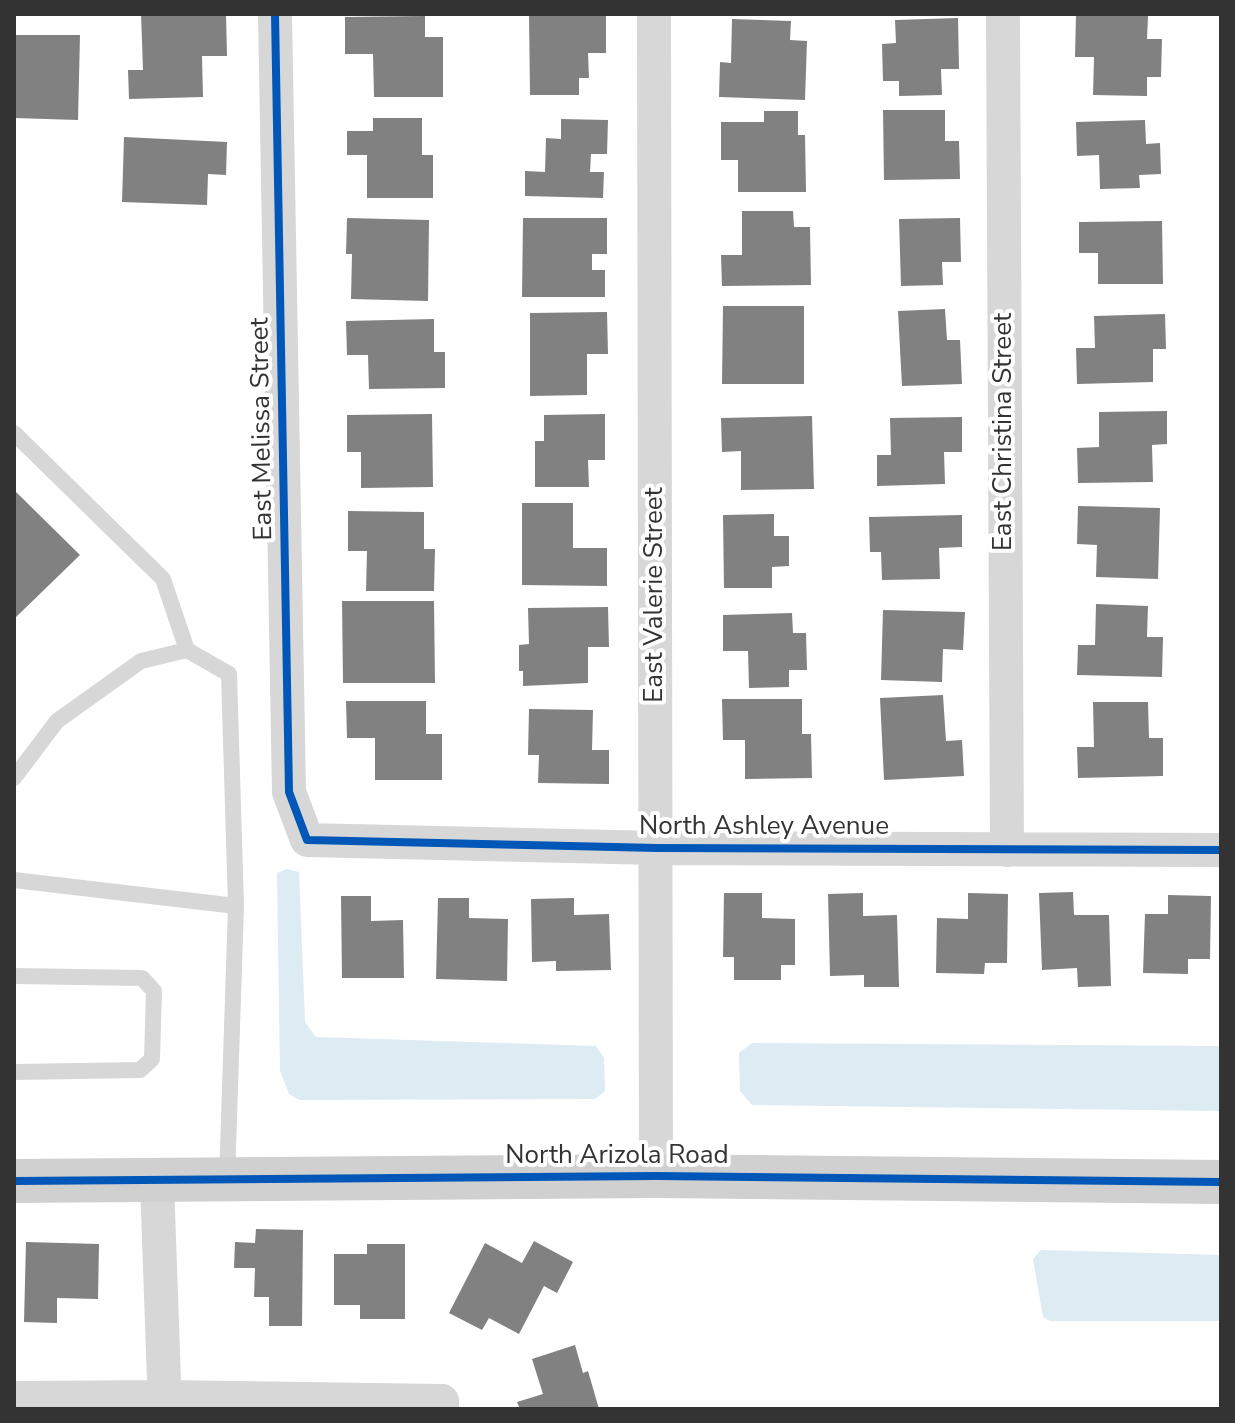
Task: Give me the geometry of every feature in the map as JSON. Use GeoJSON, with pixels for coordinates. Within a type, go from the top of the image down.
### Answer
{"type":"FeatureCollection","features":[{"type":"Feature","properties":{"kind":"street","name":"East Melissa Street"},"geometry":{"type":"LineString","coordinates":[[275,14],[289,792],[307,840]]}},
{"type":"Feature","properties":{"kind":"street","name":"East Valerie Street"},"geometry":{"type":"LineString","coordinates":[[654,14],[656,1176]]}},
{"type":"Feature","properties":{"kind":"street","name":"East Christina Street"},"geometry":{"type":"LineString","coordinates":[[1003,14],[1007,850]]}},
{"type":"Feature","properties":{"kind":"street","name":"North Ashley Avenue"},"geometry":{"type":"LineString","coordinates":[[307,840],[657,848],[1221,850]]}},
{"type":"Feature","properties":{"kind":"street","name":"North Arizola Road"},"geometry":{"type":"LineString","coordinates":[[14,1181],[656,1176],[1221,1182]]}},
{"type":"Feature","properties":{"kind":"street"},"geometry":{"type":"LineString","coordinates":[[157,1182],[165,1403]]}},
{"type":"Feature","properties":{"kind":"street"},"geometry":{"type":"LineString","coordinates":[[14,1398],[165,1403],[442,1405]]}},
{"type":"Feature","properties":{"kind":"lane"},"geometry":{"type":"LineString","coordinates":[[14,433],[163,579],[187,650],[229,674],[236,906],[227,1181]]}},
{"type":"Feature","properties":{"kind":"lane"},"geometry":{"type":"LineString","coordinates":[[14,778],[57,721],[141,661],[187,650]]}},
{"type":"Feature","properties":{"kind":"lane"},"geometry":{"type":"LineString","coordinates":[[14,880],[236,906]]}},
{"type":"Feature","properties":{"kind":"lane"},"geometry":{"type":"LineString","coordinates":[[14,976],[142,978],[154,991],[152,1059],[140,1070],[14,1072]]}},
{"type":"Feature","properties":{"kind":"shaded area"},"geometry":{"type":"Polygon","coordinates":[[[287,869],[299,872],[305,1022],[316,1037],[596,1046],[604,1058],[605,1091],[595,1099],[299,1100],[289,1094],[280,1071],[277,873],[287,869]]]}},
{"type":"Feature","properties":{"kind":"shaded area"},"geometry":{"type":"Polygon","coordinates":[[[752,1043],[1221,1046],[1221,1111],[752,1105],[740,1091],[739,1053],[752,1043]]]}},
{"type":"Feature","properties":{"kind":"shaded area"},"geometry":{"type":"Polygon","coordinates":[[[1041,1250],[1221,1255],[1221,1321],[1050,1321],[1043,1317],[1033,1259],[1041,1250]]]}},
{"type":"Feature","properties":{"kind":"building"},"geometry":{"type":"Polygon","coordinates":[[[141,14],[226,14],[227,56],[202,56],[203,97],[129,99],[128,70],[143,70],[141,14]]]}},
{"type":"Feature","properties":{"kind":"building"},"geometry":{"type":"Polygon","coordinates":[[[529,14],[606,14],[606,53],[588,53],[589,78],[579,78],[579,95],[530,95],[529,14]]]}},
{"type":"Feature","properties":{"kind":"building"},"geometry":{"type":"Polygon","coordinates":[[[1076,14],[1148,16],[1147,39],[1162,39],[1161,77],[1147,77],[1147,96],[1093,95],[1094,57],[1075,57],[1076,14]]]}},
{"type":"Feature","properties":{"kind":"building"},"geometry":{"type":"Polygon","coordinates":[[[425,16],[425,37],[443,37],[443,97],[374,97],[373,54],[345,54],[345,17],[425,16]]]}},
{"type":"Feature","properties":{"kind":"building"},"geometry":{"type":"Polygon","coordinates":[[[958,18],[959,69],[941,69],[942,95],[899,96],[899,81],[883,81],[882,44],[896,43],[895,20],[958,18]]]}},
{"type":"Feature","properties":{"kind":"building"},"geometry":{"type":"Polygon","coordinates":[[[732,19],[791,21],[790,40],[807,41],[805,100],[719,97],[720,62],[731,63],[732,19]]]}},
{"type":"Feature","properties":{"kind":"building"},"geometry":{"type":"Polygon","coordinates":[[[14,35],[80,35],[78,120],[14,118],[14,35]]]}},
{"type":"Feature","properties":{"kind":"building"},"geometry":{"type":"Polygon","coordinates":[[[883,110],[945,110],[945,141],[959,141],[960,179],[884,180],[883,110]]]}},
{"type":"Feature","properties":{"kind":"building"},"geometry":{"type":"Polygon","coordinates":[[[764,111],[798,111],[798,135],[805,135],[806,192],[738,192],[738,160],[721,160],[721,122],[764,122],[764,111]]]}},
{"type":"Feature","properties":{"kind":"building"},"geometry":{"type":"Polygon","coordinates":[[[373,118],[422,118],[422,155],[433,155],[433,198],[367,198],[367,155],[347,155],[347,131],[373,131],[373,118]]]}},
{"type":"Feature","properties":{"kind":"building"},"geometry":{"type":"Polygon","coordinates":[[[561,119],[608,120],[607,154],[591,154],[590,172],[604,172],[603,198],[525,196],[525,171],[545,172],[546,138],[561,139],[561,119]]]}},
{"type":"Feature","properties":{"kind":"building"},"geometry":{"type":"Polygon","coordinates":[[[1145,120],[1146,144],[1160,143],[1161,174],[1139,175],[1140,188],[1100,189],[1099,155],[1077,156],[1076,122],[1145,120]]]}},
{"type":"Feature","properties":{"kind":"building"},"geometry":{"type":"Polygon","coordinates":[[[124,137],[227,142],[226,175],[208,174],[207,205],[122,202],[124,137]]]}},
{"type":"Feature","properties":{"kind":"building"},"geometry":{"type":"Polygon","coordinates":[[[742,211],[793,211],[794,227],[810,227],[811,285],[722,286],[721,255],[742,255],[742,211]]]}},
{"type":"Feature","properties":{"kind":"building"},"geometry":{"type":"Polygon","coordinates":[[[347,218],[429,220],[428,301],[351,299],[352,254],[346,254],[347,218]]]}},
{"type":"Feature","properties":{"kind":"building"},"geometry":{"type":"Polygon","coordinates":[[[523,218],[607,218],[607,254],[592,254],[592,270],[605,270],[605,297],[522,297],[523,218]]]}},
{"type":"Feature","properties":{"kind":"building"},"geometry":{"type":"Polygon","coordinates":[[[960,218],[961,262],[942,262],[943,285],[901,286],[899,219],[960,218]]]}},
{"type":"Feature","properties":{"kind":"building"},"geometry":{"type":"Polygon","coordinates":[[[1162,221],[1163,284],[1098,284],[1098,253],[1079,253],[1079,222],[1162,221]]]}},
{"type":"Feature","properties":{"kind":"building"},"geometry":{"type":"Polygon","coordinates":[[[723,306],[804,306],[804,384],[722,384],[723,306]]]}},
{"type":"Feature","properties":{"kind":"building"},"geometry":{"type":"Polygon","coordinates":[[[945,309],[947,340],[960,340],[962,384],[902,386],[898,311],[945,309]]]}},
{"type":"Feature","properties":{"kind":"building"},"geometry":{"type":"Polygon","coordinates":[[[607,312],[608,354],[587,354],[587,395],[530,396],[530,313],[607,312]]]}},
{"type":"Feature","properties":{"kind":"building"},"geometry":{"type":"Polygon","coordinates":[[[1165,314],[1166,349],[1153,349],[1153,382],[1077,384],[1076,348],[1095,348],[1094,316],[1165,314]]]}},
{"type":"Feature","properties":{"kind":"building"},"geometry":{"type":"Polygon","coordinates":[[[434,319],[434,352],[445,352],[445,388],[369,389],[368,355],[347,355],[346,321],[434,319]]]}},
{"type":"Feature","properties":{"kind":"building"},"geometry":{"type":"Polygon","coordinates":[[[1167,411],[1167,444],[1152,445],[1153,482],[1078,483],[1077,448],[1099,447],[1099,412],[1167,411]]]}},
{"type":"Feature","properties":{"kind":"building"},"geometry":{"type":"Polygon","coordinates":[[[432,414],[433,487],[361,488],[361,452],[347,452],[347,415],[432,414]]]}},
{"type":"Feature","properties":{"kind":"building"},"geometry":{"type":"Polygon","coordinates":[[[605,414],[605,460],[588,460],[589,487],[535,487],[535,441],[544,441],[544,415],[605,414]]]}},
{"type":"Feature","properties":{"kind":"building"},"geometry":{"type":"Polygon","coordinates":[[[812,416],[814,489],[741,490],[741,451],[722,452],[721,418],[812,416]]]}},
{"type":"Feature","properties":{"kind":"building"},"geometry":{"type":"Polygon","coordinates":[[[962,417],[962,452],[944,452],[945,484],[877,486],[877,455],[891,455],[890,418],[962,417]]]}},
{"type":"Feature","properties":{"kind":"building"},"geometry":{"type":"Polygon","coordinates":[[[14,490],[80,555],[14,619],[14,490]]]}},
{"type":"Feature","properties":{"kind":"building"},"geometry":{"type":"Polygon","coordinates":[[[522,503],[573,503],[573,548],[607,548],[607,586],[522,585],[522,503]]]}},
{"type":"Feature","properties":{"kind":"building"},"geometry":{"type":"Polygon","coordinates":[[[1078,506],[1160,508],[1158,579],[1096,577],[1097,545],[1077,544],[1078,506]]]}},
{"type":"Feature","properties":{"kind":"building"},"geometry":{"type":"Polygon","coordinates":[[[348,511],[424,512],[424,549],[435,549],[434,591],[366,591],[367,551],[348,551],[348,511]]]}},
{"type":"Feature","properties":{"kind":"building"},"geometry":{"type":"Polygon","coordinates":[[[774,514],[774,536],[789,536],[789,566],[772,567],[772,588],[724,588],[723,515],[774,514]]]}},
{"type":"Feature","properties":{"kind":"building"},"geometry":{"type":"Polygon","coordinates":[[[962,515],[962,547],[939,548],[940,579],[882,580],[881,552],[870,552],[869,517],[962,515]]]}},
{"type":"Feature","properties":{"kind":"building"},"geometry":{"type":"Polygon","coordinates":[[[342,601],[434,601],[435,683],[343,683],[342,601]]]}},
{"type":"Feature","properties":{"kind":"building"},"geometry":{"type":"Polygon","coordinates":[[[1096,604],[1148,606],[1147,637],[1163,637],[1162,677],[1077,675],[1078,645],[1095,645],[1096,604]]]}},
{"type":"Feature","properties":{"kind":"building"},"geometry":{"type":"Polygon","coordinates":[[[608,607],[609,647],[588,647],[588,683],[523,686],[523,671],[519,671],[519,645],[529,644],[528,608],[608,607]]]}},
{"type":"Feature","properties":{"kind":"building"},"geometry":{"type":"Polygon","coordinates":[[[883,610],[965,612],[963,650],[943,649],[942,682],[881,680],[883,610]]]}},
{"type":"Feature","properties":{"kind":"building"},"geometry":{"type":"Polygon","coordinates":[[[792,613],[793,633],[806,633],[807,670],[789,670],[789,687],[749,688],[748,651],[723,651],[723,615],[792,613]]]}},
{"type":"Feature","properties":{"kind":"building"},"geometry":{"type":"Polygon","coordinates":[[[943,695],[946,741],[962,740],[964,776],[884,780],[880,698],[943,695]]]}},
{"type":"Feature","properties":{"kind":"building"},"geometry":{"type":"Polygon","coordinates":[[[722,699],[802,699],[802,734],[811,734],[812,778],[745,779],[745,740],[723,740],[722,699]]]}},
{"type":"Feature","properties":{"kind":"building"},"geometry":{"type":"Polygon","coordinates":[[[346,701],[426,701],[426,734],[442,734],[442,780],[375,780],[375,738],[347,738],[346,701]]]}},
{"type":"Feature","properties":{"kind":"building"},"geometry":{"type":"Polygon","coordinates":[[[1093,702],[1148,702],[1149,738],[1163,738],[1163,776],[1078,778],[1077,747],[1094,747],[1093,702]]]}},
{"type":"Feature","properties":{"kind":"building"},"geometry":{"type":"Polygon","coordinates":[[[529,709],[593,710],[592,750],[609,750],[609,784],[538,783],[539,755],[528,755],[529,709]]]}},
{"type":"Feature","properties":{"kind":"building"},"geometry":{"type":"Polygon","coordinates":[[[1073,892],[1074,915],[1109,915],[1111,986],[1078,987],[1077,968],[1042,970],[1039,893],[1073,892]]]}},
{"type":"Feature","properties":{"kind":"building"},"geometry":{"type":"Polygon","coordinates":[[[724,893],[762,893],[762,918],[795,919],[795,965],[781,965],[781,980],[734,980],[734,957],[723,957],[724,893]]]}},
{"type":"Feature","properties":{"kind":"building"},"geometry":{"type":"Polygon","coordinates":[[[863,893],[863,916],[897,915],[899,987],[864,987],[864,975],[830,976],[828,894],[863,893]]]}},
{"type":"Feature","properties":{"kind":"building"},"geometry":{"type":"Polygon","coordinates":[[[968,893],[1008,894],[1007,963],[985,963],[984,974],[936,973],[937,918],[968,919],[968,893]]]}},
{"type":"Feature","properties":{"kind":"building"},"geometry":{"type":"Polygon","coordinates":[[[1168,895],[1211,896],[1210,959],[1188,959],[1188,974],[1143,973],[1145,914],[1168,914],[1168,895]]]}},
{"type":"Feature","properties":{"kind":"building"},"geometry":{"type":"Polygon","coordinates":[[[341,896],[371,896],[371,921],[403,920],[404,978],[342,978],[341,896]]]}},
{"type":"Feature","properties":{"kind":"building"},"geometry":{"type":"Polygon","coordinates":[[[438,898],[469,898],[469,918],[508,919],[507,981],[436,979],[438,898]]]}},
{"type":"Feature","properties":{"kind":"building"},"geometry":{"type":"Polygon","coordinates":[[[574,898],[574,915],[609,914],[611,970],[556,971],[556,961],[532,962],[531,899],[574,898]]]}},
{"type":"Feature","properties":{"kind":"building"},"geometry":{"type":"Polygon","coordinates":[[[256,1229],[303,1230],[302,1326],[269,1326],[269,1297],[254,1297],[255,1268],[234,1268],[235,1242],[255,1243],[256,1229]]]}},
{"type":"Feature","properties":{"kind":"building"},"geometry":{"type":"Polygon","coordinates":[[[534,1241],[573,1262],[557,1293],[544,1286],[519,1334],[489,1318],[482,1330],[449,1313],[485,1243],[522,1263],[534,1241]]]}},
{"type":"Feature","properties":{"kind":"building"},"geometry":{"type":"Polygon","coordinates":[[[26,1242],[99,1244],[98,1299],[57,1298],[57,1323],[24,1322],[26,1242]]]}},
{"type":"Feature","properties":{"kind":"building"},"geometry":{"type":"Polygon","coordinates":[[[367,1244],[405,1244],[405,1319],[360,1319],[360,1305],[334,1305],[334,1254],[367,1254],[367,1244]]]}},
{"type":"Feature","properties":{"kind":"building"},"geometry":{"type":"Polygon","coordinates":[[[575,1345],[583,1373],[588,1371],[599,1409],[520,1409],[517,1402],[543,1394],[532,1359],[575,1345]]]}},
{"type":"Feature","properties":{"kind":"cycle path"},"geometry":{"type":"LineString","coordinates":[[275,14],[289,792],[307,840],[657,848],[1221,850]]}},
{"type":"Feature","properties":{"kind":"cycle path"},"geometry":{"type":"LineString","coordinates":[[14,1181],[656,1176],[1221,1182]]}}]}
